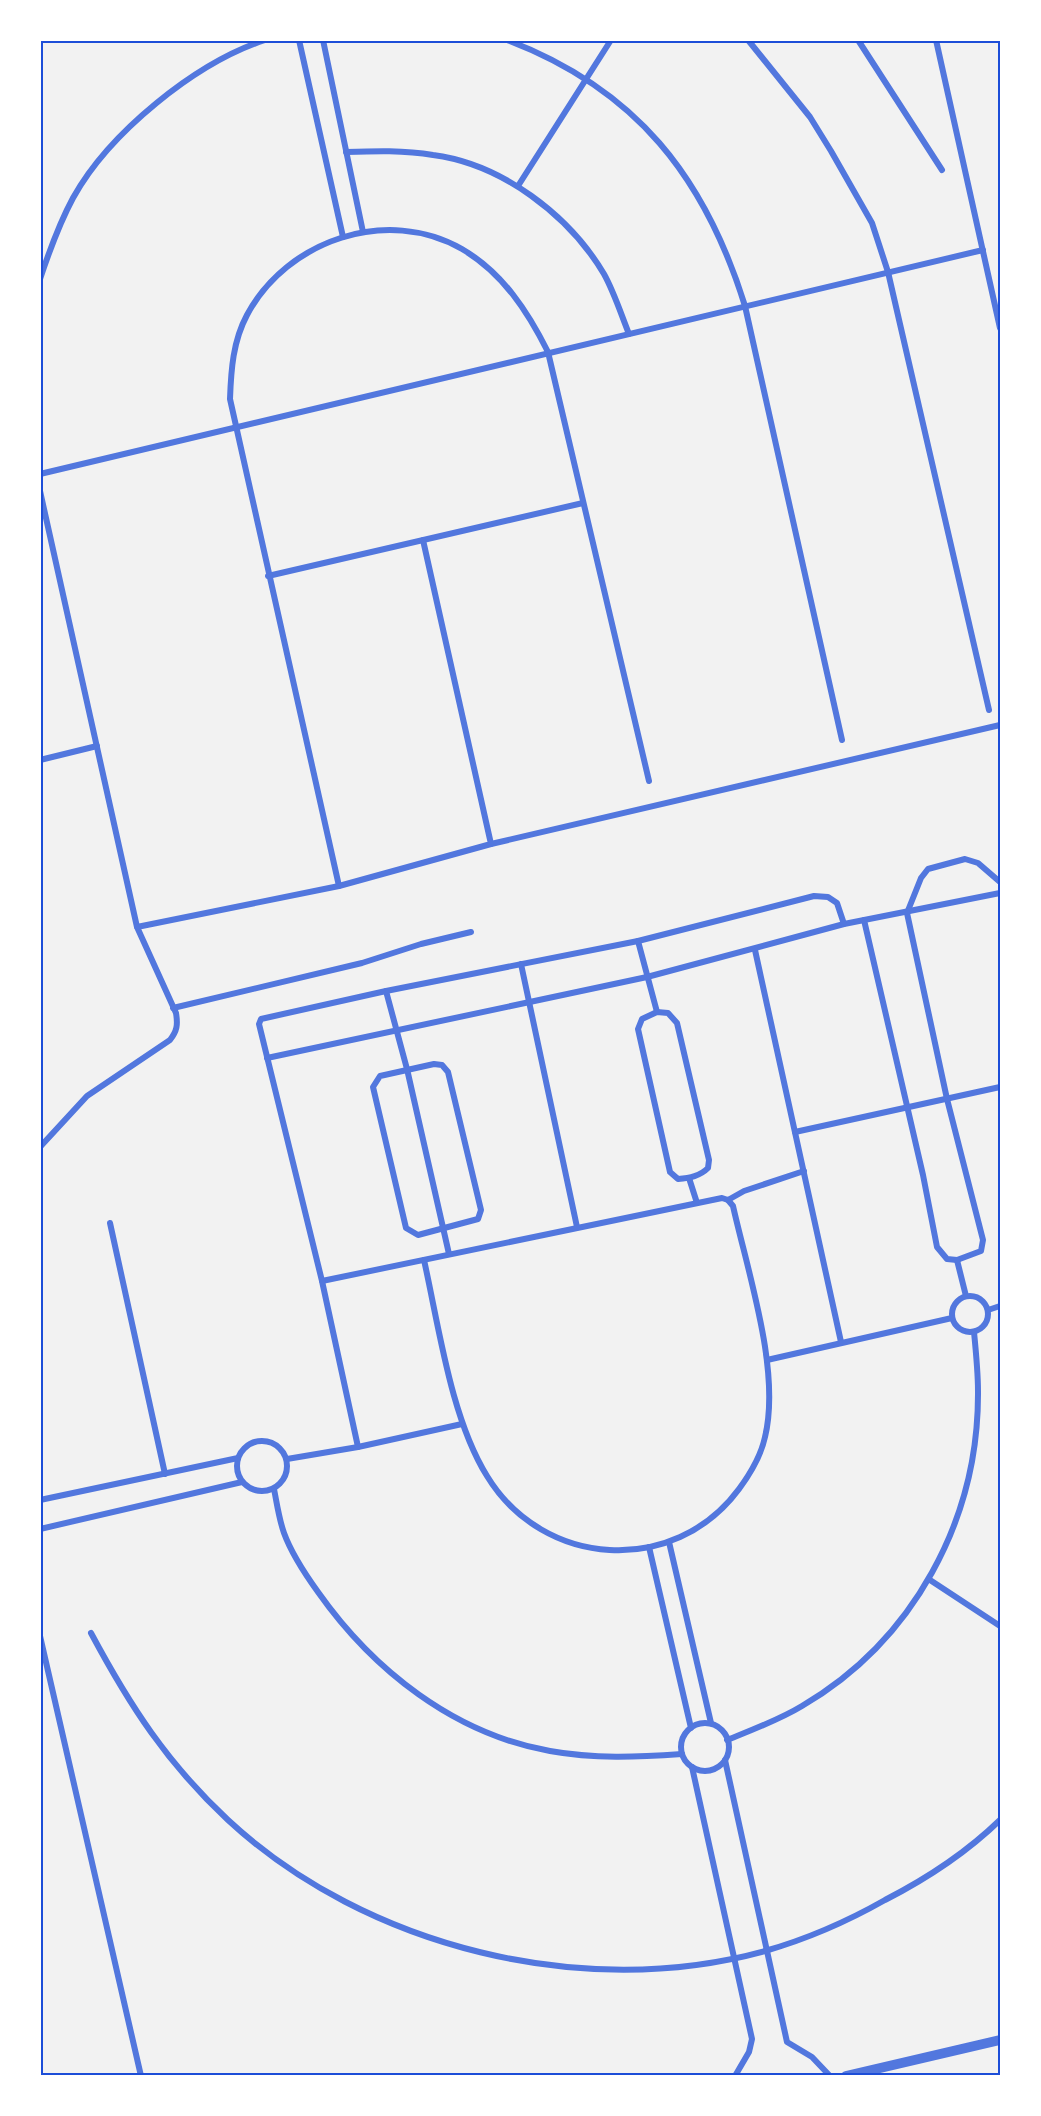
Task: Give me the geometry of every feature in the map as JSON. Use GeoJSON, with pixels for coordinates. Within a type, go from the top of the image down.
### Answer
{"type":"FeatureCollection","features":[{"type":"Feature","properties":{"kind":"street"},"geometry":{"type":"LineString","coordinates":[[40,279],[48,253],[74,197],[130,127],[161,99],[198,73],[246,46],[265,40]]}},
{"type":"Feature","properties":{"kind":"street"},"geometry":{"type":"LineString","coordinates":[[299,40],[343,237]]}},
{"type":"Feature","properties":{"kind":"street"},"geometry":{"type":"LineString","coordinates":[[322,40],[363,232]]}},
{"type":"Feature","properties":{"kind":"street"},"geometry":{"type":"LineString","coordinates":[[507,40],[587,79],[654,137],[685,174],[710,215],[730,259],[745,306],[842,740]]}},
{"type":"Feature","properties":{"kind":"street"},"geometry":{"type":"LineString","coordinates":[[518,186],[611,40]]}},
{"type":"Feature","properties":{"kind":"street"},"geometry":{"type":"LineString","coordinates":[[748,40],[810,117],[872,223],[888,272],[989,710]]}},
{"type":"Feature","properties":{"kind":"street"},"geometry":{"type":"LineString","coordinates":[[858,40],[942,170]]}},
{"type":"Feature","properties":{"kind":"street"},"geometry":{"type":"LineString","coordinates":[[936,40],[1000,328]]}},
{"type":"Feature","properties":{"kind":"street"},"geometry":{"type":"LineString","coordinates":[[346,152],[391,151],[435,155],[478,167],[518,186],[566,225],[604,274],[629,334]]}},
{"type":"Feature","properties":{"kind":"street"},"geometry":{"type":"LineString","coordinates":[[339,886],[230,399],[231,370],[236,342],[246,316],[261,292],[280,271],[303,254],[343,237],[363,232],[398,230],[430,236],[462,249],[489,269],[529,313],[548,352],[649,781]]}},
{"type":"Feature","properties":{"kind":"street"},"geometry":{"type":"LineString","coordinates":[[40,474],[983,250]]}},
{"type":"Feature","properties":{"kind":"street"},"geometry":{"type":"LineString","coordinates":[[40,491],[137,927],[178,1023],[176,1032],[170,1040],[87,1096],[40,1148]]}},
{"type":"Feature","properties":{"kind":"street"},"geometry":{"type":"LineString","coordinates":[[268,576],[584,503]]}},
{"type":"Feature","properties":{"kind":"street"},"geometry":{"type":"LineString","coordinates":[[423,540],[491,844]]}},
{"type":"Feature","properties":{"kind":"street"},"geometry":{"type":"LineString","coordinates":[[137,927],[339,886],[491,844],[1000,725]]}},
{"type":"Feature","properties":{"kind":"street"},"geometry":{"type":"LineString","coordinates":[[40,760],[97,746]]}},
{"type":"Feature","properties":{"kind":"street"},"geometry":{"type":"LineString","coordinates":[[864,920],[938,1247],[947,1259],[957,1260],[981,1251],[982,1240],[947,1099],[907,914],[921,878],[928,869],[965,859],[978,863],[1000,882]]}},
{"type":"Feature","properties":{"kind":"street"},"geometry":{"type":"LineString","coordinates":[[267,1058],[647,977],[755,950],[844,924],[907,914],[1000,893]]}},
{"type":"Feature","properties":{"kind":"street"},"geometry":{"type":"LineString","coordinates":[[358,1447],[322,1281],[259,1024],[261,1019],[386,991],[638,941],[814,896],[828,897],[837,903],[844,924]]}},
{"type":"Feature","properties":{"kind":"street"},"geometry":{"type":"LineString","coordinates":[[173,1008],[362,963],[421,944],[471,932]]}},
{"type":"Feature","properties":{"kind":"street"},"geometry":{"type":"LineString","coordinates":[[638,941],[657,1012]]}},
{"type":"Feature","properties":{"kind":"street"},"geometry":{"type":"LineString","coordinates":[[755,950],[841,1342]]}},
{"type":"Feature","properties":{"kind":"street"},"geometry":{"type":"LineString","coordinates":[[520,964],[577,1227]]}},
{"type":"Feature","properties":{"kind":"street"},"geometry":{"type":"LineString","coordinates":[[386,991],[407,1069],[449,1254]]}},
{"type":"Feature","properties":{"kind":"street"},"geometry":{"type":"LineString","coordinates":[[657,1012],[668,1013],[677,1023],[709,1160],[708,1168],[703,1173],[689,1178],[678,1179],[670,1172],[638,1029],[642,1019],[657,1012]]}},
{"type":"Feature","properties":{"kind":"street"},"geometry":{"type":"LineString","coordinates":[[434,1064],[442,1065],[448,1072],[481,1210],[478,1219],[443,1229],[418,1235],[406,1228],[373,1087],[380,1076],[434,1064]]}},
{"type":"Feature","properties":{"kind":"street"},"geometry":{"type":"LineString","coordinates":[[795,1132],[1000,1087]]}},
{"type":"Feature","properties":{"kind":"street"},"geometry":{"type":"LineString","coordinates":[[728,1200],[744,1191],[804,1171]]}},
{"type":"Feature","properties":{"kind":"street"},"geometry":{"type":"LineString","coordinates":[[689,1178],[697,1203]]}},
{"type":"Feature","properties":{"kind":"street"},"geometry":{"type":"LineString","coordinates":[[322,1281],[722,1198],[728,1200],[733,1206],[767,1360],[771,1404],[765,1440],[750,1473],[729,1502],[701,1526],[669,1542],[615,1551],[586,1547],[551,1537],[511,1508],[488,1478],[462,1424],[424,1260]]}},
{"type":"Feature","properties":{"kind":"street"},"geometry":{"type":"LineString","coordinates":[[110,1223],[165,1474]]}},
{"type":"Feature","properties":{"kind":"street"},"geometry":{"type":"LineString","coordinates":[[957,1260],[966,1296]]}},
{"type":"Feature","properties":{"kind":"street"},"geometry":{"type":"LineString","coordinates":[[966,1296],[980,1299],[988,1310],[986,1324],[974,1332],[960,1330],[952,1318],[954,1304],[966,1296]]}},
{"type":"Feature","properties":{"kind":"street"},"geometry":{"type":"LineString","coordinates":[[988,1310],[1000,1306]]}},
{"type":"Feature","properties":{"kind":"street"},"geometry":{"type":"LineString","coordinates":[[767,1360],[952,1318]]}},
{"type":"Feature","properties":{"kind":"street"},"geometry":{"type":"LineString","coordinates":[[727,1740],[801,1707],[837,1684],[870,1656],[899,1624],[930,1580],[958,1515],[968,1476],[978,1393],[974,1332]]}},
{"type":"Feature","properties":{"kind":"street"},"geometry":{"type":"LineString","coordinates":[[287,1459],[358,1447],[462,1424]]}},
{"type":"Feature","properties":{"kind":"street"},"geometry":{"type":"LineString","coordinates":[[257,1440],[276,1444],[287,1459],[286,1476],[274,1489],[257,1491],[242,1482],[238,1475],[238,1458],[249,1444],[257,1440]]}},
{"type":"Feature","properties":{"kind":"street"},"geometry":{"type":"LineString","coordinates":[[40,1500],[238,1458]]}},
{"type":"Feature","properties":{"kind":"street"},"geometry":{"type":"LineString","coordinates":[[40,1529],[242,1482]]}},
{"type":"Feature","properties":{"kind":"street"},"geometry":{"type":"LineString","coordinates":[[274,1489],[284,1534],[308,1578],[331,1610],[371,1655],[418,1695],[452,1716],[481,1729],[548,1751],[597,1757],[682,1754]]}},
{"type":"Feature","properties":{"kind":"street"},"geometry":{"type":"LineString","coordinates":[[669,1542],[711,1723],[724,1733],[729,1748],[725,1760],[787,2042],[812,2058],[830,2076]]}},
{"type":"Feature","properties":{"kind":"street"},"geometry":{"type":"LineString","coordinates":[[649,1547],[691,1728]]}},
{"type":"Feature","properties":{"kind":"street"},"geometry":{"type":"LineString","coordinates":[[930,1580],[1000,1626]]}},
{"type":"Feature","properties":{"kind":"street"},"geometry":{"type":"LineString","coordinates":[[91,1633],[127,1699],[157,1743],[192,1784],[230,1821],[271,1855],[315,1885],[362,1910],[411,1931],[461,1948],[513,1960],[618,1969],[733,1958],[766,1950],[860,1914],[908,1888],[953,1859],[1000,1820]]}},
{"type":"Feature","properties":{"kind":"street"},"geometry":{"type":"LineString","coordinates":[[40,1636],[141,2076]]}},
{"type":"Feature","properties":{"kind":"street"},"geometry":{"type":"LineString","coordinates":[[711,1723],[691,1728],[682,1740],[682,1754],[692,1767],[752,2039],[749,2052],[735,2076]]}},
{"type":"Feature","properties":{"kind":"street"},"geometry":{"type":"LineString","coordinates":[[692,1767],[699,1770],[713,1770],[725,1760]]}},
{"type":"Feature","properties":{"kind":"street"},"geometry":{"type":"LineString","coordinates":[[846,2076],[1000,2040]]}}]}
